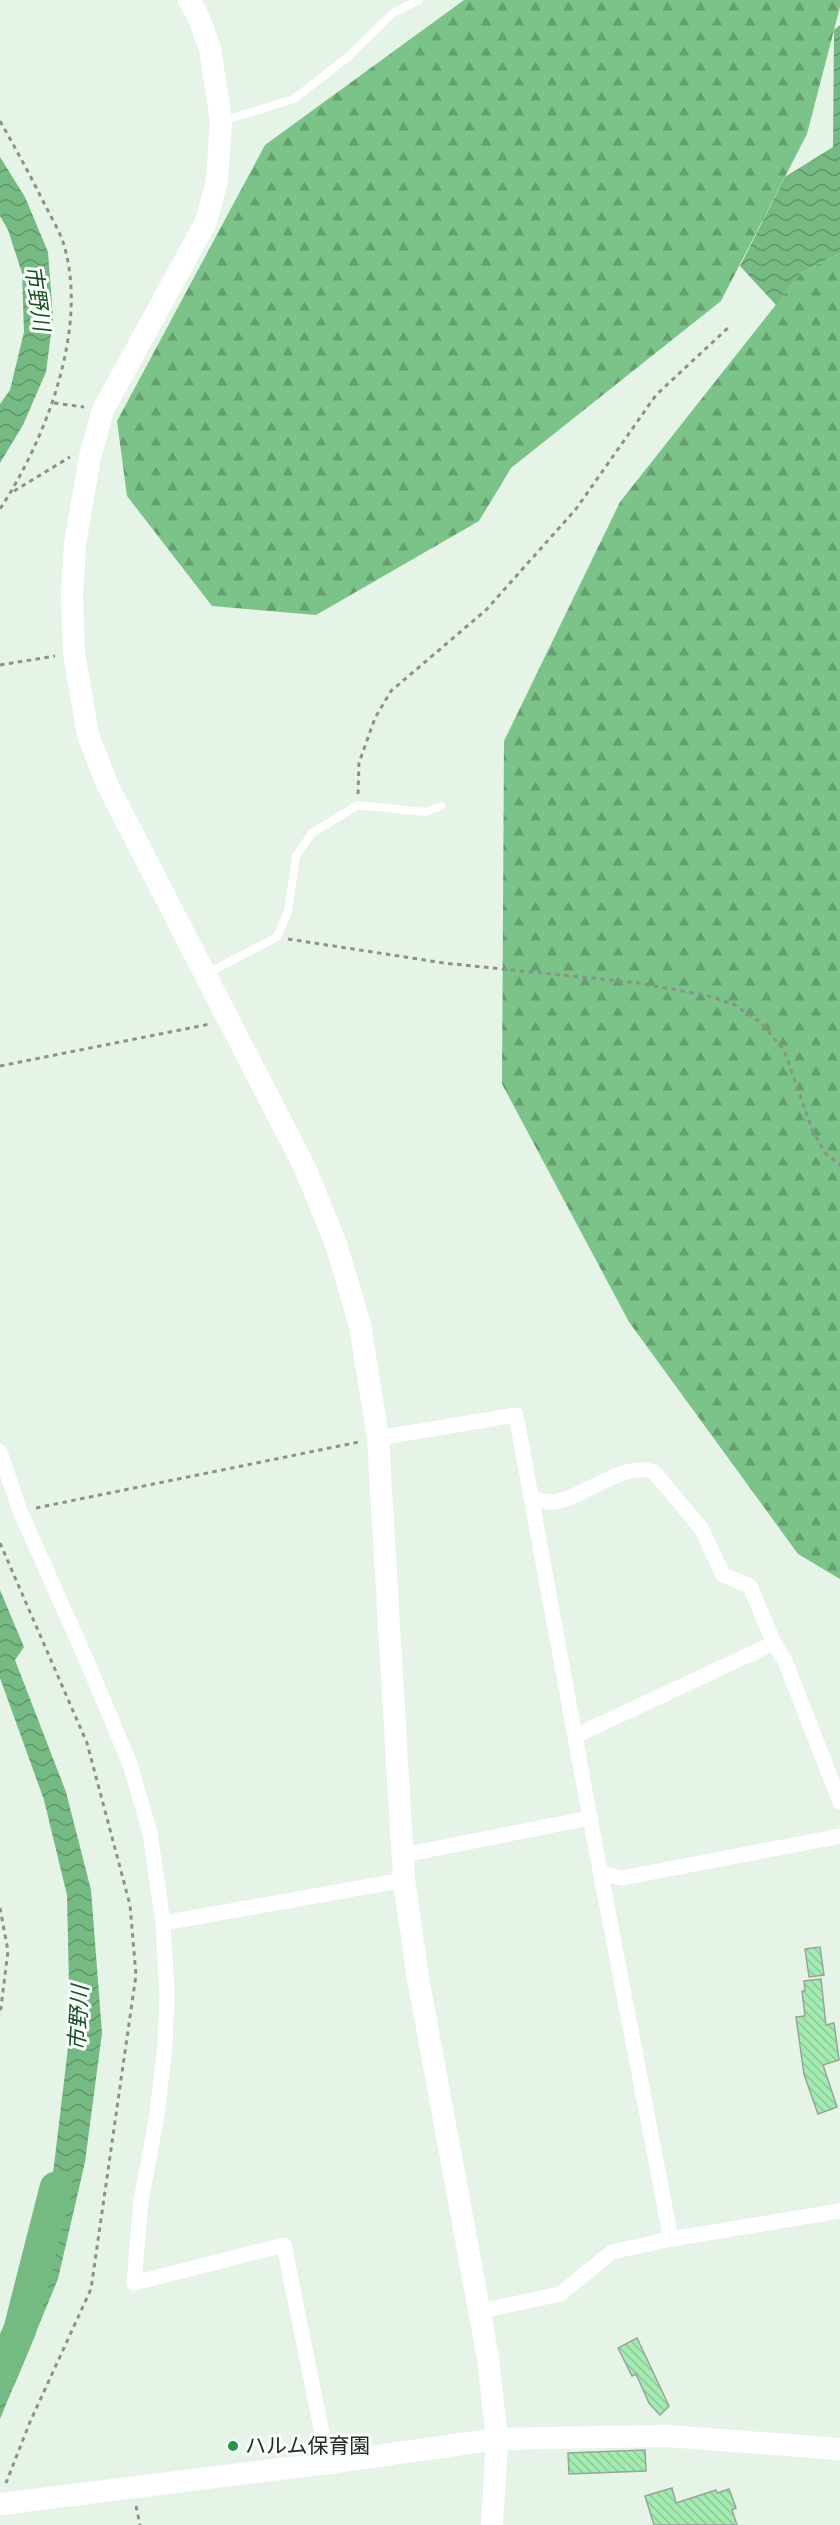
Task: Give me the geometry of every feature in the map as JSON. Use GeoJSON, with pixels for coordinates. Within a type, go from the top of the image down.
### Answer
{"type":"FeatureCollection","features":[{"type":"Feature","properties":{"kind":"street"},"geometry":{"type":"LineString","coordinates":[[189,0],[198,16],[210,48],[221,121],[217,181],[206,222],[103,410],[92,452],[75,544],[72,594],[74,653],[88,735],[107,784],[207,974],[305,1168],[336,1244],[360,1325],[378,1438],[405,1880],[418,1978],[482,2312],[497,2439],[492,2525]]}},
{"type":"Feature","properties":{"kind":"street"},"geometry":{"type":"LineString","coordinates":[[378,1438],[516,1415],[671,2239]]}},
{"type":"Feature","properties":{"kind":"street"},"geometry":{"type":"LineString","coordinates":[[0,1452],[20,1512],[130,1764],[150,1833],[163,1923],[167,1994],[165,2047],[157,2115],[141,2201],[134,2283],[284,2245],[328,2463]]}},
{"type":"Feature","properties":{"kind":"street"},"geometry":{"type":"LineString","coordinates":[[531,1498],[553,1503],[591,1490],[629,1469],[643,1468],[654,1472],[701,1528],[723,1575],[750,1586],[774,1643],[785,1661],[840,1802]]}},
{"type":"Feature","properties":{"kind":"street"},"geometry":{"type":"LineString","coordinates":[[575,1736],[774,1643]]}},
{"type":"Feature","properties":{"kind":"street"},"geometry":{"type":"LineString","coordinates":[[403,1855],[590,1818]]}},
{"type":"Feature","properties":{"kind":"street"},"geometry":{"type":"LineString","coordinates":[[601,1873],[622,1878],[840,1836]]}},
{"type":"Feature","properties":{"kind":"street"},"geometry":{"type":"LineString","coordinates":[[163,1923],[405,1880]]}},
{"type":"Feature","properties":{"kind":"street"},"geometry":{"type":"LineString","coordinates":[[482,2312],[560,2294],[612,2252],[671,2239],[840,2211]]}},
{"type":"Feature","properties":{"kind":"street"},"geometry":{"type":"LineString","coordinates":[[2,2496],[328,2463],[497,2439],[667,2436],[840,2449]]}},
{"type":"Feature","properties":{"kind":"lane"},"geometry":{"type":"LineString","coordinates":[[221,121],[294,99],[348,57],[393,13],[420,0]]}},
{"type":"Feature","properties":{"kind":"lane"},"geometry":{"type":"LineString","coordinates":[[207,974],[277,938],[288,912],[296,855],[312,833],[358,805],[425,812],[441,806]]}},
{"type":"Feature","properties":{"kind":"path"},"geometry":{"type":"LineString","coordinates":[[0,121],[63,241],[71,274],[69,331],[54,402],[18,482],[0,509]]}},
{"type":"Feature","properties":{"kind":"path"},"geometry":{"type":"LineString","coordinates":[[358,805],[360,763],[375,718],[391,691],[486,610],[576,509],[656,395],[730,326]]}},
{"type":"Feature","properties":{"kind":"path"},"geometry":{"type":"LineString","coordinates":[[54,402],[103,410]]}},
{"type":"Feature","properties":{"kind":"path"},"geometry":{"type":"LineString","coordinates":[[11,493],[78,453],[92,452]]}},
{"type":"Feature","properties":{"kind":"path"},"geometry":{"type":"LineString","coordinates":[[0,665],[74,653]]}},
{"type":"Feature","properties":{"kind":"path"},"geometry":{"type":"LineString","coordinates":[[277,938],[444,963],[639,982],[709,996],[735,1005],[760,1022],[784,1050],[813,1132],[826,1154],[840,1166]]}},
{"type":"Feature","properties":{"kind":"path"},"geometry":{"type":"LineString","coordinates":[[0,1066],[230,1020]]}},
{"type":"Feature","properties":{"kind":"path"},"geometry":{"type":"LineString","coordinates":[[20,1512],[378,1438]]}},
{"type":"Feature","properties":{"kind":"path"},"geometry":{"type":"LineString","coordinates":[[0,1543],[87,1743],[130,1905],[136,1975],[91,2289],[30,2422],[2,2496]]}},
{"type":"Feature","properties":{"kind":"path"},"geometry":{"type":"LineString","coordinates":[[0,1908],[8,1951],[0,2015]]}},
{"type":"Feature","properties":{"kind":"green space"},"geometry":{"type":"Polygon","coordinates":[[[464,0],[840,0],[840,7],[807,134],[721,301],[511,468],[479,521],[316,615],[212,606],[127,496],[117,421],[265,145],[464,0]]]}},
{"type":"Feature","properties":{"kind":"green space"},"geometry":{"type":"Polygon","coordinates":[[[840,253],[840,1579],[798,1554],[629,1322],[502,1084],[504,741],[620,502],[801,273],[840,253]]]}},
{"type":"Feature","properties":{"kind":"water"},"geometry":{"type":"Polygon","coordinates":[[[840,25],[840,253],[801,273],[776,305],[740,266],[785,177],[833,147],[834,30],[840,25]]]}},
{"type":"Feature","properties":{"kind":"water"},"geometry":{"type":"Polygon","coordinates":[[[0,157],[25,197],[48,252],[53,318],[46,372],[23,425],[0,463],[0,404],[10,390],[24,332],[22,273],[8,230],[0,216],[0,157]]]}},
{"type":"Feature","properties":{"kind":"water"},"geometry":{"type":"Polygon","coordinates":[[[0,1590],[24,1647],[15,1660],[66,1792],[91,1890],[102,2033],[85,2162],[58,2279],[0,2419],[0,2360],[42,2266],[70,2031],[67,1895],[44,1800],[0,1678],[0,1590]]]}},
{"type":"Feature","properties":{"kind":"building"},"geometry":{"type":"Polygon","coordinates":[[[820,1947],[824,1975],[809,1977],[805,1949],[820,1947]]]}},
{"type":"Feature","properties":{"kind":"building"},"geometry":{"type":"Polygon","coordinates":[[[821,1979],[826,2025],[834,2023],[839,2060],[823,2065],[837,2107],[818,2114],[804,2074],[796,2017],[805,2016],[802,1991],[805,1991],[804,1981],[821,1979]]]}},
{"type":"Feature","properties":{"kind":"building"},"geometry":{"type":"Polygon","coordinates":[[[637,2338],[669,2406],[660,2415],[649,2403],[636,2374],[632,2376],[618,2348],[637,2338]]]}},
{"type":"Feature","properties":{"kind":"building"},"geometry":{"type":"Polygon","coordinates":[[[645,2450],[646,2471],[569,2474],[568,2453],[645,2450]]]}},
{"type":"Feature","properties":{"kind":"building"},"geometry":{"type":"Polygon","coordinates":[[[672,2488],[676,2503],[716,2490],[717,2493],[729,2489],[736,2508],[732,2510],[737,2525],[654,2525],[645,2496],[672,2488]]]}},
{"type":"Feature","properties":{"kind":"waterway","name":"市野川"},"geometry":{"type":"LineString","coordinates":[[0,2377],[20,2329],[56,2188]]}},
{"type":"Feature","properties":{"kind":"place","name":"ハルム保育園"},"geometry":{"type":"Point","coordinates":[233,2446]}}]}
